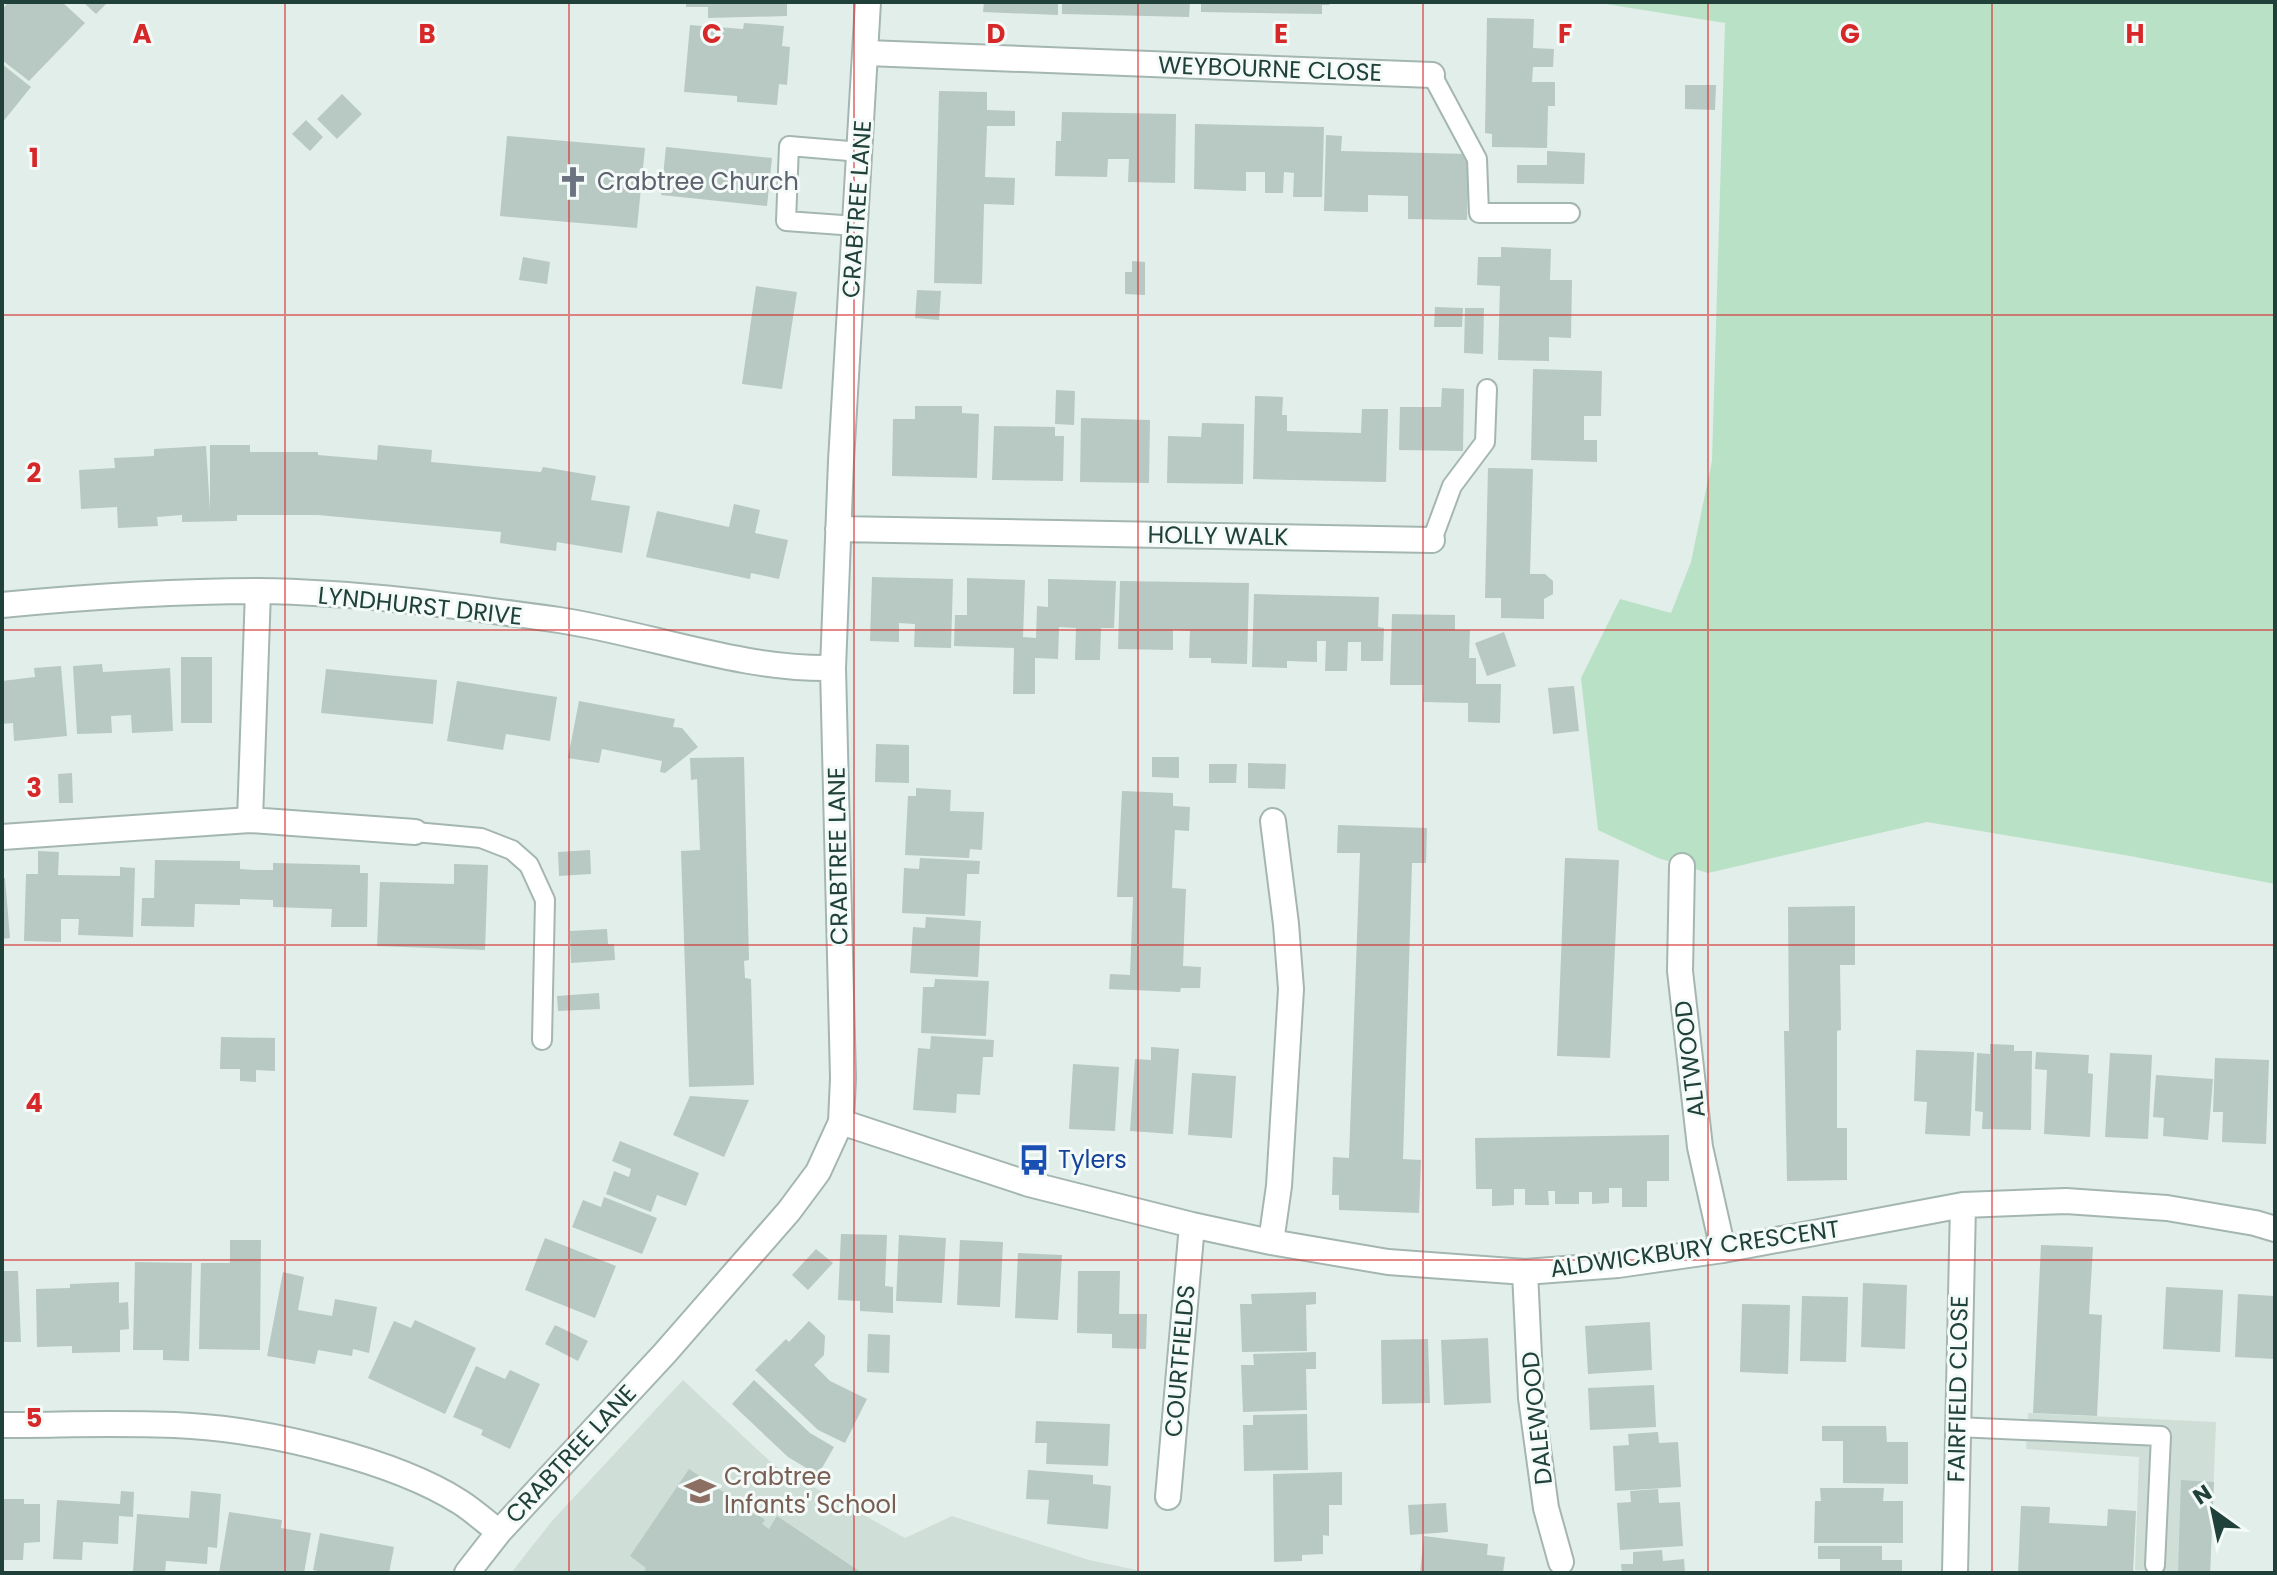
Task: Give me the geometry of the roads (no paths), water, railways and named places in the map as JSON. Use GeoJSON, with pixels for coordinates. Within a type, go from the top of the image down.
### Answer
{"type":"FeatureCollection","features":[{"type":"Feature","properties":{"kind":"street","name":"CRABTREE LANE"},"geometry":{"type":"LineString","coordinates":[[467,1573],[499,1532],[665,1353],[789,1211],[818,1172],[841,1122],[843,1078],[833,668],[868,2]]}},
{"type":"Feature","properties":{"kind":"street","name":"WEYBOURNE CLOSE"},"geometry":{"type":"LineString","coordinates":[[867,53],[1432,75]]}},
{"type":"Feature","properties":{"kind":"street","name":"HOLLY WALK"},"geometry":{"type":"LineString","coordinates":[[838,529],[1432,540]]}},
{"type":"Feature","properties":{"kind":"street","name":"LYNDHURST DRIVE"},"geometry":{"type":"LineString","coordinates":[[2,605],[89,597],[258,591],[398,599],[562,621],[762,664],[833,668]]}},
{"type":"Feature","properties":{"kind":"street"},"geometry":{"type":"LineString","coordinates":[[250,820],[258,591]]}},
{"type":"Feature","properties":{"kind":"street"},"geometry":{"type":"LineString","coordinates":[[2,837],[250,820],[415,832]]}},
{"type":"Feature","properties":{"kind":"street"},"geometry":{"type":"LineString","coordinates":[[1271,1242],[1279,1186],[1291,989],[1273,821]]}},
{"type":"Feature","properties":{"kind":"street","name":"ALTWOOD"},"geometry":{"type":"LineString","coordinates":[[1682,866],[1680,971],[1700,1147],[1723,1250]]}},
{"type":"Feature","properties":{"kind":"street","name":"ALDWICKBURY CRESCENT"},"geometry":{"type":"LineString","coordinates":[[841,1122],[1029,1184],[1192,1225],[1388,1262],[1525,1272],[1618,1265],[1723,1250],[1963,1205],[2066,1201],[2167,1208],[2275,1229]]}},
{"type":"Feature","properties":{"kind":"street","name":"FAIRFIELD CLOSE"},"geometry":{"type":"LineString","coordinates":[[1955,1573],[1963,1205]]}},
{"type":"Feature","properties":{"kind":"street","name":"COURTFIELDS"},"geometry":{"type":"LineString","coordinates":[[1168,1497],[1192,1225]]}},
{"type":"Feature","properties":{"kind":"street","name":"DALEWOOD"},"geometry":{"type":"LineString","coordinates":[[1525,1272],[1531,1398],[1546,1508],[1561,1562]]}},
{"type":"Feature","properties":{"kind":"street"},"geometry":{"type":"LineString","coordinates":[[2,1425],[192,1426],[287,1439],[410,1478],[460,1502],[499,1532]]}},
{"type":"Feature","properties":{"kind":"lane","name":"WEYBOURNE CLOSE"},"geometry":{"type":"LineString","coordinates":[[1432,75],[1477,159],[1479,213],[1570,213]]}},
{"type":"Feature","properties":{"kind":"lane"},"geometry":{"type":"LineString","coordinates":[[856,226],[786,221],[789,146],[861,152]]}},
{"type":"Feature","properties":{"kind":"lane","name":"HOLLY WALK"},"geometry":{"type":"LineString","coordinates":[[1432,540],[1452,486],[1485,442],[1487,389]]}},
{"type":"Feature","properties":{"kind":"lane"},"geometry":{"type":"LineString","coordinates":[[415,832],[481,838],[512,850],[529,865],[545,900],[542,1040]]}},
{"type":"Feature","properties":{"kind":"lane"},"geometry":{"type":"LineString","coordinates":[[1957,1427],[2161,1436],[2155,1565]]}},
{"type":"Feature","properties":{"kind":"place","name":"Crabtree Church"},"geometry":{"type":"Point","coordinates":[573,182]}},
{"type":"Feature","properties":{"kind":"place","name":"Tylers"},"geometry":{"type":"Point","coordinates":[1034,1160]}},
{"type":"Feature","properties":{"kind":"place","name":"Crabtree Infants' School"},"geometry":{"type":"Point","coordinates":[700,1491]}}]}
